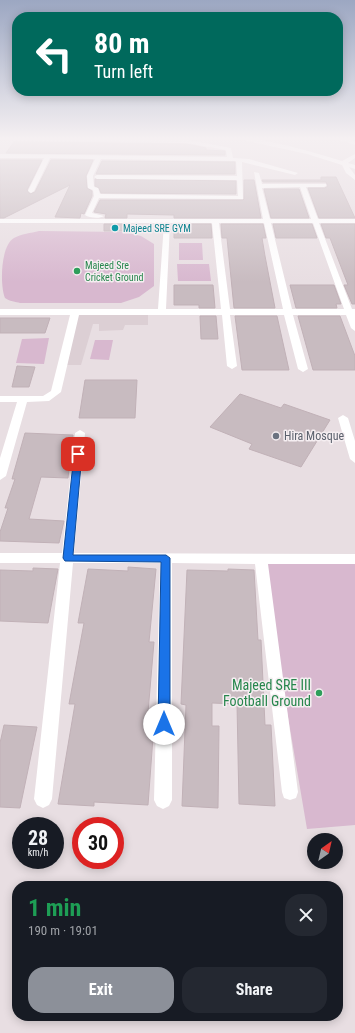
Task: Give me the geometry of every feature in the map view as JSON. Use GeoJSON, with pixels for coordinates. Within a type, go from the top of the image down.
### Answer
{"type":"FeatureCollection","features":[{"type":"Feature","properties":{"kind":"street"},"geometry":{"type":"LineString","coordinates":[[31,191],[34,185]]}},
{"type":"Feature","properties":{"kind":"street"},"geometry":{"type":"LineString","coordinates":[[92,185],[91,188],[96,193],[239,198],[242,197],[240,185]]}},
{"type":"Feature","properties":{"kind":"street"},"geometry":{"type":"LineString","coordinates":[[293,185],[259,186],[288,312],[303,369]]}},
{"type":"Feature","properties":{"kind":"street"},"geometry":{"type":"LineString","coordinates":[[302,185],[352,312],[355,328]]}},
{"type":"Feature","properties":{"kind":"street"},"geometry":{"type":"LineString","coordinates":[[96,193],[88,214],[89,215],[249,218]]}},
{"type":"Feature","properties":{"kind":"street"},"geometry":{"type":"LineString","coordinates":[[0,221],[355,221]]}},
{"type":"Feature","properties":{"kind":"street"},"geometry":{"type":"LineString","coordinates":[[162,312],[167,221]]}},
{"type":"Feature","properties":{"kind":"street"},"geometry":{"type":"LineString","coordinates":[[215,221],[232,366]]}},
{"type":"Feature","properties":{"kind":"street"},"geometry":{"type":"LineString","coordinates":[[0,312],[352,312]]}},
{"type":"Feature","properties":{"kind":"street"},"geometry":{"type":"LineString","coordinates":[[0,399],[44,399],[56,392],[75,312]]}},
{"type":"Feature","properties":{"kind":"street"},"geometry":{"type":"LineString","coordinates":[[0,476],[23,399]]}},
{"type":"Feature","properties":{"kind":"street"},"geometry":{"type":"LineString","coordinates":[[343,418],[355,459]]}},
{"type":"Feature","properties":{"kind":"street"},"geometry":{"type":"LineString","coordinates":[[42,800],[80,433]]}},
{"type":"Feature","properties":{"kind":"street"},"geometry":{"type":"LineString","coordinates":[[0,558],[355,559]]}},
{"type":"Feature","properties":{"kind":"street"},"geometry":{"type":"LineString","coordinates":[[163,800],[166,558]]}},
{"type":"Feature","properties":{"kind":"street"},"geometry":{"type":"LineString","coordinates":[[261,558],[290,792]]}},
{"type":"Feature","properties":{"kind":"shaded area","name":"Majeed Sre Cricket Ground"},"geometry":{"type":"Polygon","coordinates":[[[39,231],[124,232],[141,236],[154,244],[154,286],[139,297],[121,303],[20,303],[7,299],[3,293],[2,267],[9,242],[14,238],[39,231]]]}},
{"type":"Feature","properties":{"kind":"shaded area"},"geometry":{"type":"Polygon","coordinates":[[[179,243],[202,243],[203,260],[179,260],[179,243]]]}},
{"type":"Feature","properties":{"kind":"shaded area"},"geometry":{"type":"Polygon","coordinates":[[[177,264],[209,264],[211,281],[178,281],[177,264]]]}},
{"type":"Feature","properties":{"kind":"shaded area"},"geometry":{"type":"Polygon","coordinates":[[[78,314],[148,314],[148,325],[125,325],[123,330],[99,331],[99,324],[93,324],[81,365],[67,365],[78,314]]]}},
{"type":"Feature","properties":{"kind":"shaded area"},"geometry":{"type":"Polygon","coordinates":[[[49,338],[44,364],[16,363],[22,339],[49,338]]]}},
{"type":"Feature","properties":{"kind":"shaded area"},"geometry":{"type":"Polygon","coordinates":[[[95,340],[113,340],[109,360],[90,359],[95,340]]]}},
{"type":"Feature","properties":{"kind":"shaded area","name":"Majeed SRE III Football Ground"},"geometry":{"type":"Polygon","coordinates":[[[261,558],[355,560],[355,825],[307,829],[261,558]]]}},
{"type":"Feature","properties":{"kind":"building"},"geometry":{"type":"Polygon","coordinates":[[[0,185],[29,185],[27,190],[30,194],[35,192],[38,185],[70,185],[4,218],[0,218],[0,185]]]}},
{"type":"Feature","properties":{"kind":"building"},"geometry":{"type":"Polygon","coordinates":[[[70,185],[87,185],[87,188],[92,191],[92,196],[84,214],[81,213],[80,218],[55,217],[70,185]]]}},
{"type":"Feature","properties":{"kind":"building"},"geometry":{"type":"Polygon","coordinates":[[[236,185],[236,194],[101,193],[99,188],[95,186],[236,185]]]}},
{"type":"Feature","properties":{"kind":"building"},"geometry":{"type":"Polygon","coordinates":[[[244,185],[255,185],[261,218],[174,218],[174,215],[127,214],[127,218],[105,218],[106,214],[94,212],[100,200],[244,199],[244,185]]]}},
{"type":"Feature","properties":{"kind":"building"},"geometry":{"type":"Polygon","coordinates":[[[340,185],[355,218],[319,218],[308,188],[325,188],[328,186],[340,185]]]}},
{"type":"Feature","properties":{"kind":"building"},"geometry":{"type":"Polygon","coordinates":[[[264,189],[299,189],[309,218],[271,218],[264,189]]]}},
{"type":"Feature","properties":{"kind":"building","name":"Majeed SRE GYM"},"geometry":{"type":"Polygon","coordinates":[[[104,224],[126,224],[125,231],[104,231],[104,224]]]}},
{"type":"Feature","properties":{"kind":"building"},"geometry":{"type":"Polygon","coordinates":[[[174,224],[211,224],[212,238],[174,238],[174,224]]]}},
{"type":"Feature","properties":{"kind":"building"},"geometry":{"type":"Polygon","coordinates":[[[221,224],[263,224],[266,238],[262,238],[275,308],[234,308],[227,238],[222,238],[221,224]]]}},
{"type":"Feature","properties":{"kind":"building"},"geometry":{"type":"Polygon","coordinates":[[[273,224],[312,224],[317,238],[276,238],[273,224]]]}},
{"type":"Feature","properties":{"kind":"building"},"geometry":{"type":"Polygon","coordinates":[[[321,224],[355,224],[355,304],[352,304],[344,285],[348,285],[330,238],[326,238],[321,224]]]}},
{"type":"Feature","properties":{"kind":"building"},"geometry":{"type":"Polygon","coordinates":[[[174,285],[213,285],[215,308],[199,308],[199,305],[174,305],[174,285]]]}},
{"type":"Feature","properties":{"kind":"building"},"geometry":{"type":"Polygon","coordinates":[[[290,285],[334,285],[341,304],[336,304],[337,308],[296,308],[290,285]]]}},
{"type":"Feature","properties":{"kind":"building"},"geometry":{"type":"Polygon","coordinates":[[[200,316],[216,316],[218,339],[201,339],[200,316]]]}},
{"type":"Feature","properties":{"kind":"building"},"geometry":{"type":"Polygon","coordinates":[[[235,316],[277,316],[289,370],[242,370],[235,316]]]}},
{"type":"Feature","properties":{"kind":"building"},"geometry":{"type":"Polygon","coordinates":[[[298,316],[340,316],[355,356],[355,370],[313,370],[298,316]]]}},
{"type":"Feature","properties":{"kind":"building"},"geometry":{"type":"Polygon","coordinates":[[[0,318],[50,318],[45,333],[0,333],[0,318]]]}},
{"type":"Feature","properties":{"kind":"building"},"geometry":{"type":"Polygon","coordinates":[[[17,366],[35,367],[29,387],[12,387],[17,366]]]}},
{"type":"Feature","properties":{"kind":"building"},"geometry":{"type":"Polygon","coordinates":[[[85,380],[137,380],[135,418],[79,418],[85,380]]]}},
{"type":"Feature","properties":{"kind":"building","name":"Hira Mosque"},"geometry":{"type":"Polygon","coordinates":[[[240,394],[281,408],[284,404],[330,420],[301,467],[249,449],[252,444],[210,427],[240,394]]]}},
{"type":"Feature","properties":{"kind":"building"},"geometry":{"type":"Polygon","coordinates":[[[25,433],[73,435],[68,478],[41,477],[29,519],[64,521],[59,543],[0,541],[0,532],[8,508],[5,508],[15,479],[12,479],[25,433]]]}},
{"type":"Feature","properties":{"kind":"building"},"geometry":{"type":"Polygon","coordinates":[[[128,567],[156,569],[149,642],[154,642],[147,724],[154,724],[148,805],[94,802],[94,806],[58,804],[75,704],[69,704],[84,623],[78,623],[88,569],[128,571],[128,567]]]}},
{"type":"Feature","properties":{"kind":"building"},"geometry":{"type":"Polygon","coordinates":[[[33,568],[58,569],[48,623],[0,621],[0,570],[33,571],[33,568]]]}},
{"type":"Feature","properties":{"kind":"building"},"geometry":{"type":"Polygon","coordinates":[[[228,569],[254,570],[258,640],[261,640],[265,725],[271,725],[275,806],[239,804],[237,704],[212,703],[212,726],[219,726],[218,808],[182,806],[186,705],[181,704],[187,570],[228,571],[228,569]]]}},
{"type":"Feature","properties":{"kind":"building"},"geometry":{"type":"Polygon","coordinates":[[[4,725],[37,727],[20,808],[0,807],[0,743],[4,725]]]}},
{"type":"Feature","properties":{"kind":"place","name":"Majeed SRE GYM"},"geometry":{"type":"Point","coordinates":[115,228]}},
{"type":"Feature","properties":{"kind":"place","name":"Majeed Sre Cricket Ground"},"geometry":{"type":"Point","coordinates":[77,271]}},
{"type":"Feature","properties":{"kind":"place","name":"Hira Mosque"},"geometry":{"type":"Point","coordinates":[276,436]}},
{"type":"Feature","properties":{"kind":"place","name":"Majeed SRE III Football Ground"},"geometry":{"type":"Point","coordinates":[319,693]}},
{"type":"Feature","properties":{"kind":"route"},"geometry":{"type":"LineString","coordinates":[[78,454],[68,558],[166,558],[164,724]]}}]}
